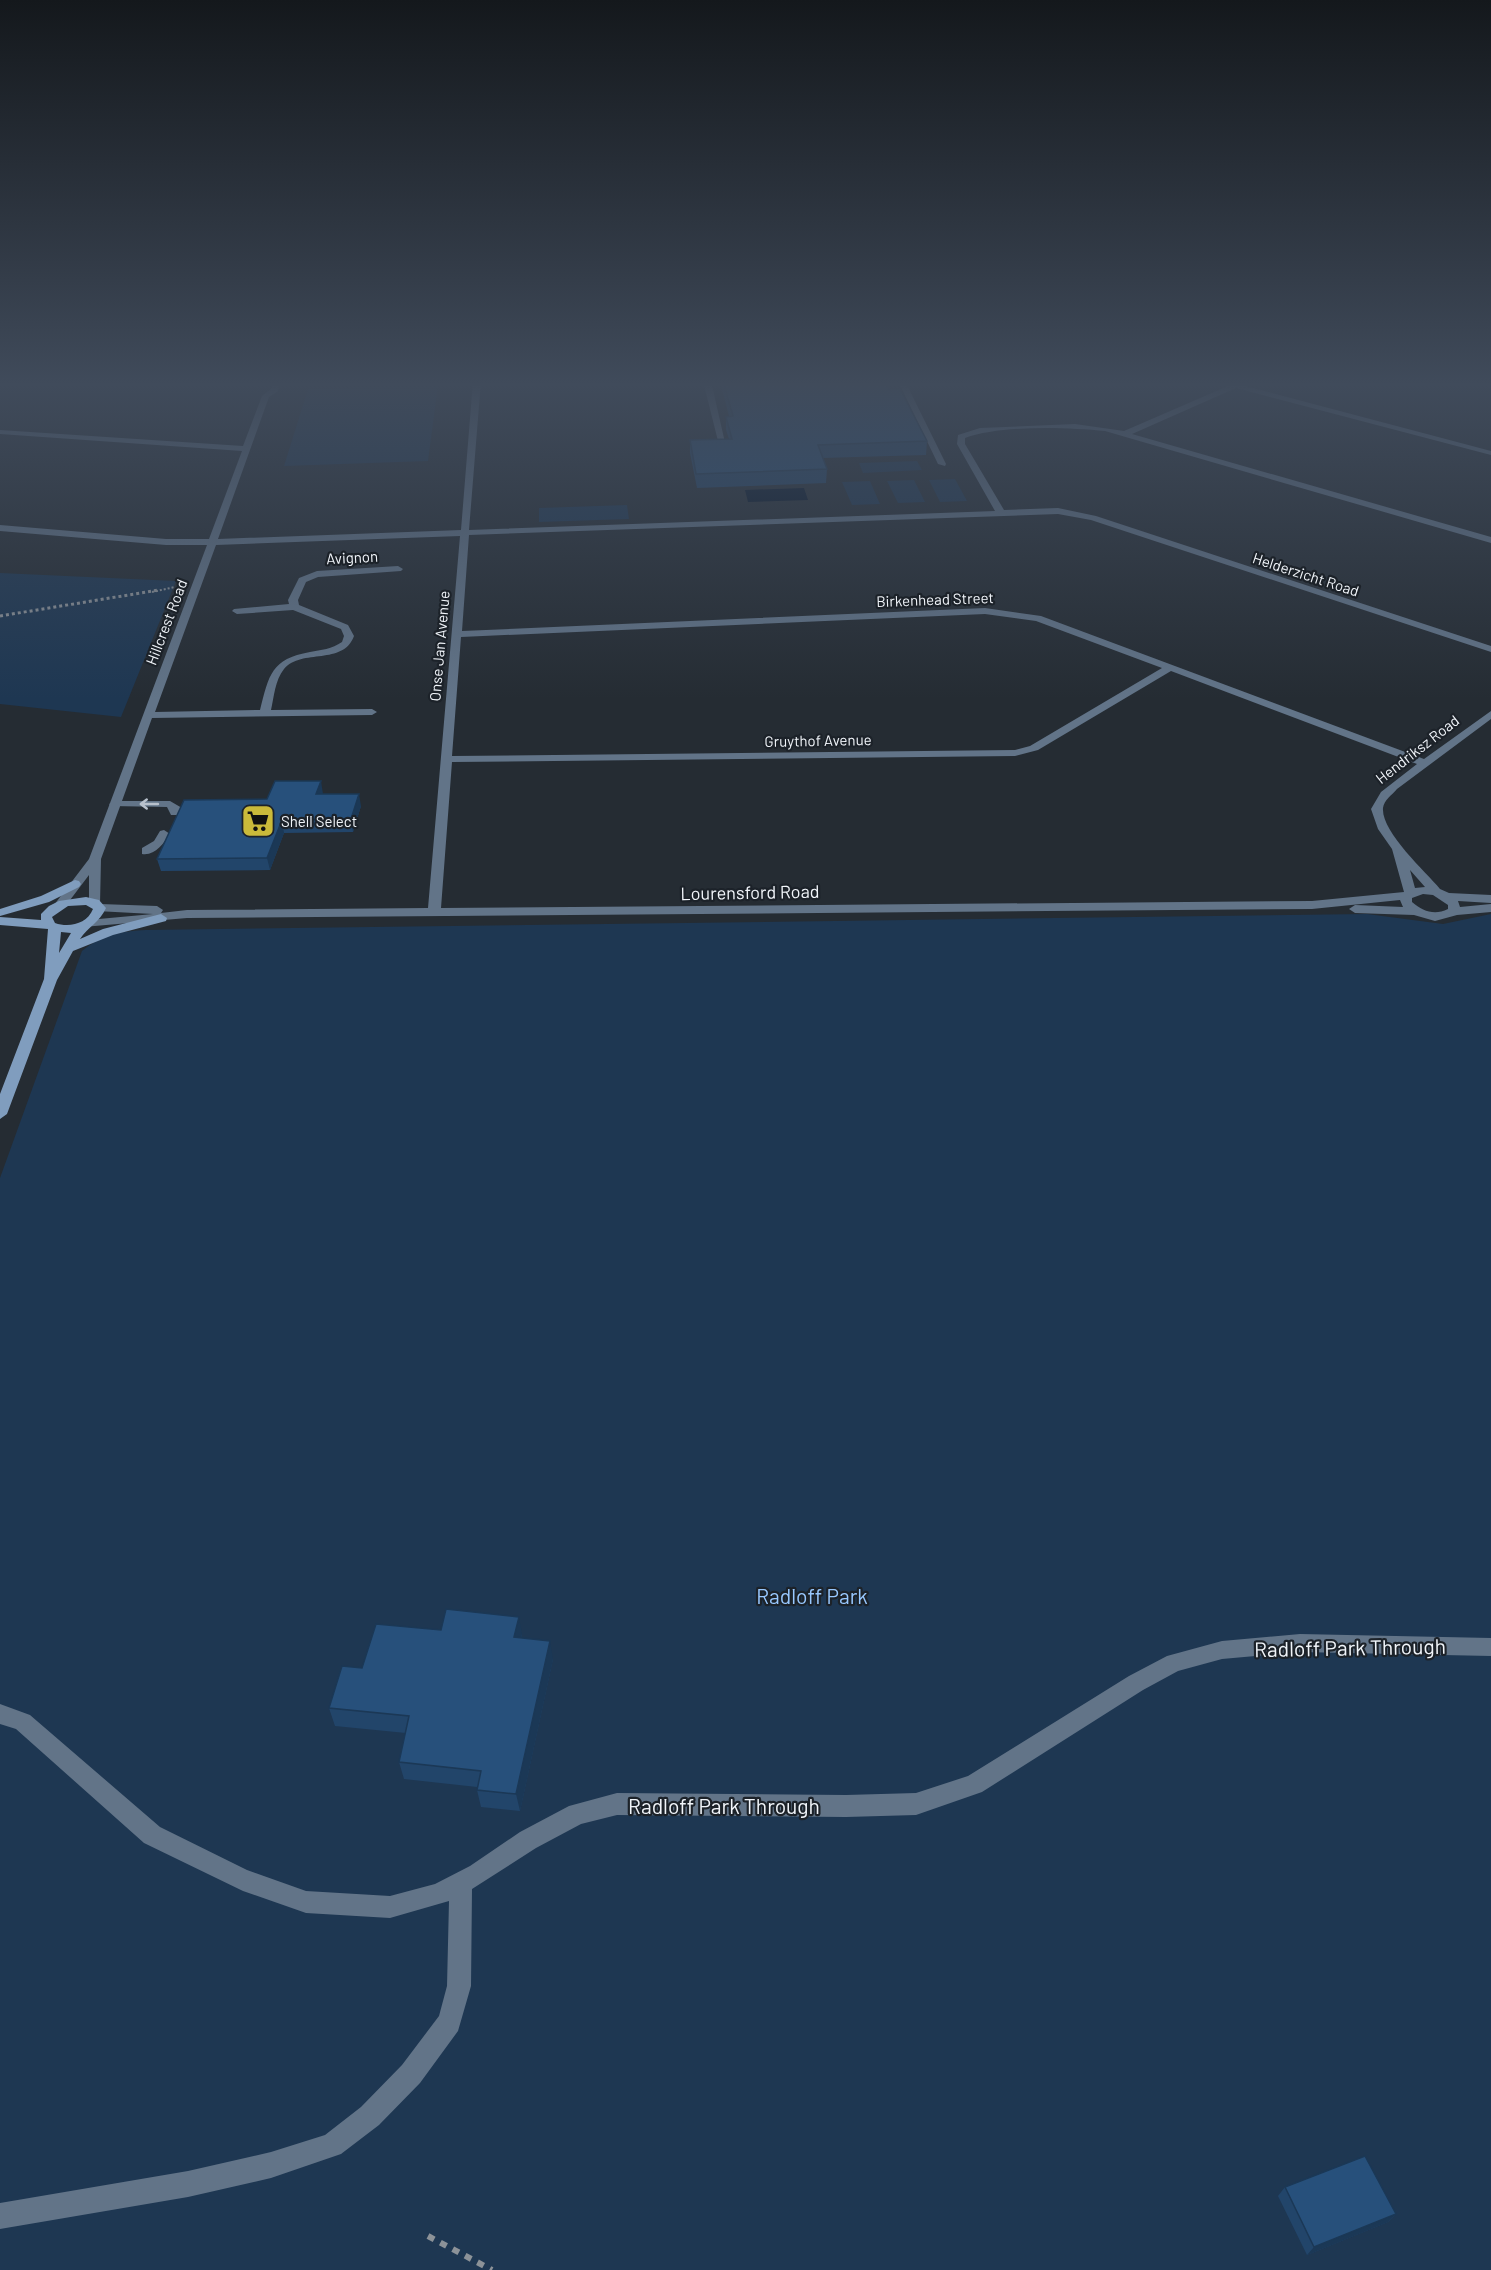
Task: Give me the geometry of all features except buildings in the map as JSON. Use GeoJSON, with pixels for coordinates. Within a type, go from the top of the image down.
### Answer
{"type":"FeatureCollection","features":[{"type":"Feature","properties":{"kind":"street","name":"Hillcrest Road"},"geometry":{"type":"LineString","coordinates":[[58,906],[95,859],[234,487]]}},
{"type":"Feature","properties":{"kind":"street","name":"Onse Jan Avenue"},"geometry":{"type":"LineString","coordinates":[[434,913],[469,487]]}},
{"type":"Feature","properties":{"kind":"street"},"geometry":{"type":"LineString","coordinates":[[986,487],[1001,513]]}},
{"type":"Feature","properties":{"kind":"street"},"geometry":{"type":"LineString","coordinates":[[1308,487],[1491,540]]}},
{"type":"Feature","properties":{"kind":"street","name":"Helderzicht Road"},"geometry":{"type":"LineString","coordinates":[[0,528],[166,542],[214,542],[1058,511],[1093,518],[1491,649]]}},
{"type":"Feature","properties":{"kind":"street","name":"Avignon"},"geometry":{"type":"LineString","coordinates":[[294,607],[293,600],[298,585],[309,576],[334,572],[398,569]]}},
{"type":"Feature","properties":{"kind":"street"},"geometry":{"type":"LineString","coordinates":[[237,611],[294,607],[299,611],[345,627],[349,636],[346,644],[333,651],[301,656],[283,662],[275,673],[265,713]]}},
{"type":"Feature","properties":{"kind":"street","name":"Birkenhead Street"},"geometry":{"type":"LineString","coordinates":[[457,634],[985,611],[1038,618],[1168,669],[1425,763]]}},
{"type":"Feature","properties":{"kind":"street","name":"Gruythof Avenue"},"geometry":{"type":"LineString","coordinates":[[446,759],[1015,753],[1034,748],[1168,669]]}},
{"type":"Feature","properties":{"kind":"street"},"geometry":{"type":"LineString","coordinates":[[149,715],[372,712]]}},
{"type":"Feature","properties":{"kind":"street","name":"Hendriksz Road"},"geometry":{"type":"LineString","coordinates":[[1454,911],[1454,904],[1441,895],[1398,849],[1378,815],[1377,808],[1380,799],[1491,714]]}},
{"type":"Feature","properties":{"kind":"street"},"geometry":{"type":"LineString","coordinates":[[116,804],[170,804],[176,808],[175,813]]}},
{"type":"Feature","properties":{"kind":"street"},"geometry":{"type":"LineString","coordinates":[[146,851],[158,843],[165,834]]}},
{"type":"Feature","properties":{"kind":"street","name":"Hendriksz Road"},"geometry":{"type":"LineString","coordinates":[[1398,849],[1408,894],[1406,903],[1414,911]]}},
{"type":"Feature","properties":{"kind":"street","name":"Hillcrest Road"},"geometry":{"type":"LineString","coordinates":[[95,859],[97,906]]}},
{"type":"Feature","properties":{"kind":"street"},"geometry":{"type":"LineString","coordinates":[[1,916],[45,899],[75,884]]}},
{"type":"Feature","properties":{"kind":"street","name":"Lourensford Road"},"geometry":{"type":"LineString","coordinates":[[1312,905],[1408,894],[1422,890],[1441,895]]}},
{"type":"Feature","properties":{"kind":"street"},"geometry":{"type":"LineString","coordinates":[[1441,895],[1491,899]]}},
{"type":"Feature","properties":{"kind":"street"},"geometry":{"type":"LineString","coordinates":[[76,901],[97,906],[98,916],[85,925],[67,929],[1,916],[76,901]]}},
{"type":"Feature","properties":{"kind":"street","name":"Lourensford Road"},"geometry":{"type":"LineString","coordinates":[[85,925],[187,914],[1312,905],[1414,911],[1437,917],[1454,911]]}},
{"type":"Feature","properties":{"kind":"street"},"geometry":{"type":"LineString","coordinates":[[50,981],[52,926],[46,917],[58,906]]}},
{"type":"Feature","properties":{"kind":"street","name":"Lourensford Road"},"geometry":{"type":"LineString","coordinates":[[97,906],[163,910],[187,914]]}},
{"type":"Feature","properties":{"kind":"street"},"geometry":{"type":"LineString","coordinates":[[1454,911],[1491,908]]}},
{"type":"Feature","properties":{"kind":"street"},"geometry":{"type":"LineString","coordinates":[[70,948],[108,932],[161,918]]}},
{"type":"Feature","properties":{"kind":"street"},"geometry":{"type":"LineString","coordinates":[[0,1114],[50,981],[85,925]]}},
{"type":"Feature","properties":{"kind":"street","name":"Radloff Park Through"},"geometry":{"type":"LineString","coordinates":[[0,1714],[24,1722],[152,1835],[243,1881],[306,1902],[390,1906],[438,1895],[528,1840],[577,1814],[617,1804],[846,1806],[916,1804],[974,1785],[1136,1683],[1174,1663],[1222,1650],[1300,1643],[1491,1647]]}},
{"type":"Feature","properties":{"kind":"street"},"geometry":{"type":"LineString","coordinates":[[0,2216],[188,2184],[271,2165],[332,2145],[370,2116],[411,2074],[449,2022],[459,1986],[461,1883]]}},
{"type":"Feature","properties":{"kind":"path"},"geometry":{"type":"LineString","coordinates":[[0,616],[58,605],[141,595],[200,581]]}},
{"type":"Feature","properties":{"kind":"path"},"geometry":{"type":"LineString","coordinates":[[428,2236],[492,2270]]}},
{"type":"Feature","properties":{"kind":"green space"},"geometry":{"type":"Polygon","coordinates":[[[844,487],[873,487],[880,504],[852,505],[844,487]]]}},
{"type":"Feature","properties":{"kind":"green space"},"geometry":{"type":"Polygon","coordinates":[[[890,487],[917,487],[925,502],[898,503],[890,487]]]}},
{"type":"Feature","properties":{"kind":"green space"},"geometry":{"type":"Polygon","coordinates":[[[932,487],[959,487],[967,501],[940,502],[932,487]]]}},
{"type":"Feature","properties":{"kind":"green space"},"geometry":{"type":"Polygon","coordinates":[[[627,505],[629,519],[539,522],[539,508],[627,505]]]}},
{"type":"Feature","properties":{"kind":"green space"},"geometry":{"type":"Polygon","coordinates":[[[0,573],[176,581],[121,717],[0,704],[0,573]]]}},
{"type":"Feature","properties":{"kind":"green space","name":"Radloff Park"},"geometry":{"type":"Polygon","coordinates":[[[1367,914],[1443,924],[1491,914],[1491,2270],[0,2270],[0,1178],[82,951],[112,935],[146,930],[1367,914]]]}},
{"type":"Feature","properties":{"kind":"shaded area"},"geometry":{"type":"Polygon","coordinates":[[[804,488],[808,500],[748,502],[745,490],[804,488]]]}},
{"type":"Feature","properties":{"kind":"place","name":"Shell Select"},"geometry":{"type":"Point","coordinates":[258,821]}}]}
